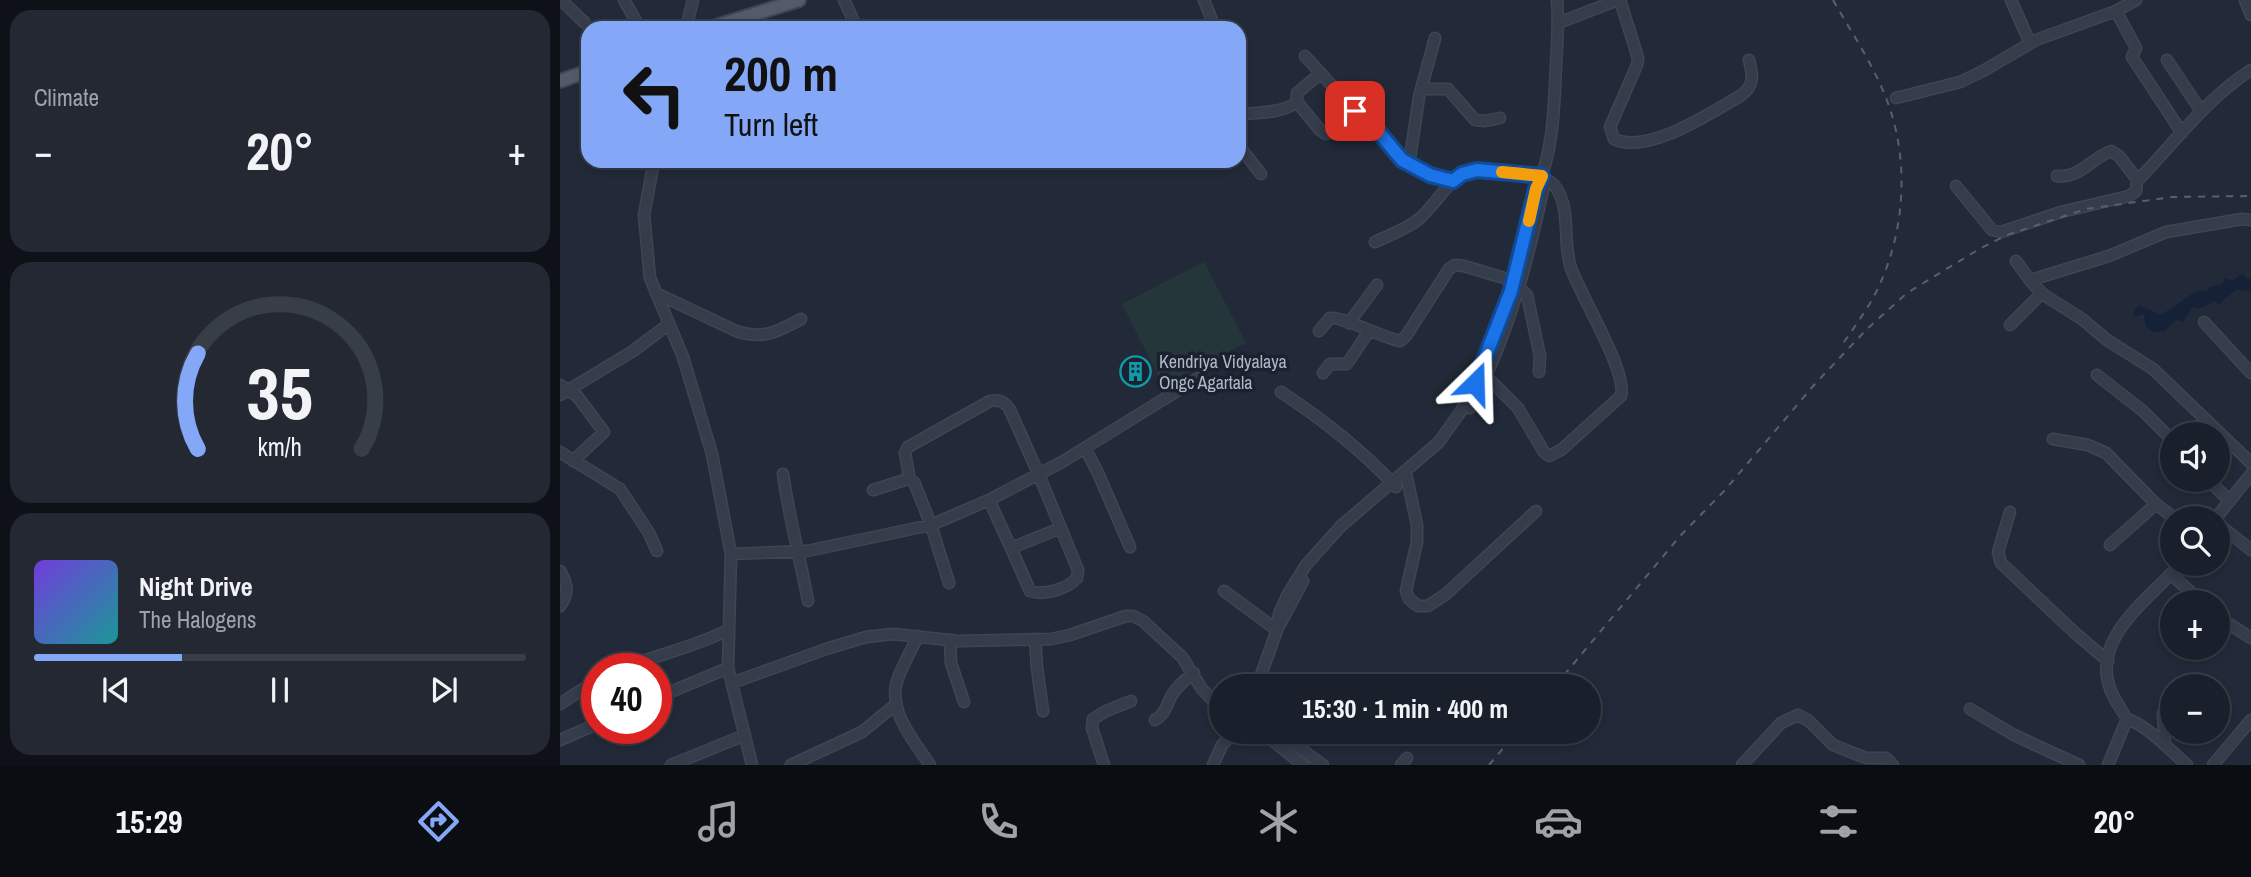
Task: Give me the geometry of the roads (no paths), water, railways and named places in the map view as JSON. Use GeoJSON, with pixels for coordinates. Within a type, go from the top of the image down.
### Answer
{"type":"FeatureCollection","features":[{"type":"Feature","properties":{"kind":"main road"},"geometry":{"type":"LineString","coordinates":[[732,21],[799,0]]}},
{"type":"Feature","properties":{"kind":"main road"},"geometry":{"type":"LineString","coordinates":[[560,80],[581,73]]}},
{"type":"Feature","properties":{"kind":"street"},"geometry":{"type":"LineString","coordinates":[[561,0],[583,21]]}},
{"type":"Feature","properties":{"kind":"street"},"geometry":{"type":"LineString","coordinates":[[624,0],[636,21]]}},
{"type":"Feature","properties":{"kind":"street"},"geometry":{"type":"LineString","coordinates":[[688,21],[692,0]]}},
{"type":"Feature","properties":{"kind":"street"},"geometry":{"type":"LineString","coordinates":[[844,0],[854,21]]}},
{"type":"Feature","properties":{"kind":"street"},"geometry":{"type":"LineString","coordinates":[[1204,0],[1212,21]]}},
{"type":"Feature","properties":{"kind":"street"},"geometry":{"type":"LineString","coordinates":[[1261,674],[1277,630],[1279,614],[1306,565],[1330,537],[1433,449],[1486,376],[1516,288],[1552,124],[1557,0]]}},
{"type":"Feature","properties":{"kind":"street"},"geometry":{"type":"LineString","coordinates":[[1558,23],[1619,0],[1638,58],[1610,127],[1614,139],[1622,143],[1653,141],[1729,102],[1753,82],[1749,60]]}},
{"type":"Feature","properties":{"kind":"street"},"geometry":{"type":"LineString","coordinates":[[2011,0],[2030,43]]}},
{"type":"Feature","properties":{"kind":"street"},"geometry":{"type":"LineString","coordinates":[[1896,98],[1959,82],[2030,43],[2136,0]]}},
{"type":"Feature","properties":{"kind":"street"},"geometry":{"type":"LineString","coordinates":[[2245,0],[2251,15]]}},
{"type":"Feature","properties":{"kind":"street"},"geometry":{"type":"LineString","coordinates":[[2122,6],[2136,48],[2132,57],[2182,133]]}},
{"type":"Feature","properties":{"kind":"street"},"geometry":{"type":"LineString","coordinates":[[1409,165],[1422,89],[1435,38]]}},
{"type":"Feature","properties":{"kind":"street"},"geometry":{"type":"LineString","coordinates":[[1305,57],[1355,111],[1373,125],[1397,155],[1409,165],[1430,175],[1453,181]]}},
{"type":"Feature","properties":{"kind":"street"},"geometry":{"type":"LineString","coordinates":[[2167,60],[2202,111]]}},
{"type":"Feature","properties":{"kind":"street"},"geometry":{"type":"LineString","coordinates":[[1956,186],[1992,230],[2001,232],[2061,212],[2129,197],[2136,191],[2137,179],[2202,111],[2231,83],[2251,70]]}},
{"type":"Feature","properties":{"kind":"street"},"geometry":{"type":"LineString","coordinates":[[1321,74],[1297,93],[1297,102],[1320,130],[1326,134],[1332,131],[1355,111]]}},
{"type":"Feature","properties":{"kind":"street"},"geometry":{"type":"LineString","coordinates":[[1422,89],[1448,89],[1475,120],[1500,118]]}},
{"type":"Feature","properties":{"kind":"street"},"geometry":{"type":"LineString","coordinates":[[1246,113],[1292,106],[1297,102]]}},
{"type":"Feature","properties":{"kind":"street"},"geometry":{"type":"LineString","coordinates":[[2057,176],[2075,174],[2111,151],[2119,156],[2137,179]]}},
{"type":"Feature","properties":{"kind":"street"},"geometry":{"type":"LineString","coordinates":[[1246,155],[1261,174]]}},
{"type":"Feature","properties":{"kind":"street"},"geometry":{"type":"LineString","coordinates":[[653,168],[644,215],[650,278],[683,357],[712,454],[731,554],[728,668],[752,765]]}},
{"type":"Feature","properties":{"kind":"street"},"geometry":{"type":"LineString","coordinates":[[1375,242],[1418,219],[1462,174],[1477,170],[1542,176],[1554,186],[1563,208],[1570,267],[1607,346],[1622,390],[1615,402],[1561,450],[1549,456],[1518,408],[1486,376]]}},
{"type":"Feature","properties":{"kind":"street"},"geometry":{"type":"LineString","coordinates":[[2032,283],[2034,279],[2109,256],[2166,232],[2242,219],[2251,220]]}},
{"type":"Feature","properties":{"kind":"street"},"geometry":{"type":"LineString","coordinates":[[2016,261],[2042,293],[2153,369],[2251,463]]}},
{"type":"Feature","properties":{"kind":"street"},"geometry":{"type":"LineString","coordinates":[[1319,331],[1330,318],[1335,317],[1396,341],[1403,339],[1449,269],[1455,265],[1516,288],[1527,295],[1540,356],[1539,372]]}},
{"type":"Feature","properties":{"kind":"street"},"geometry":{"type":"LineString","coordinates":[[1349,323],[1377,285]]}},
{"type":"Feature","properties":{"kind":"street"},"geometry":{"type":"LineString","coordinates":[[1394,485],[1407,478],[1451,439],[1478,385],[1516,288]]}},
{"type":"Feature","properties":{"kind":"street"},"geometry":{"type":"LineString","coordinates":[[656,293],[736,331],[757,337],[779,331],[801,319]]}},
{"type":"Feature","properties":{"kind":"street"},"geometry":{"type":"LineString","coordinates":[[2010,325],[2042,293]]}},
{"type":"Feature","properties":{"kind":"street"},"geometry":{"type":"LineString","coordinates":[[2204,322],[2251,373]]}},
{"type":"Feature","properties":{"kind":"street"},"geometry":{"type":"LineString","coordinates":[[563,390],[633,351],[669,324]]}},
{"type":"Feature","properties":{"kind":"street"},"geometry":{"type":"LineString","coordinates":[[1323,373],[1330,364],[1347,364],[1369,331]]}},
{"type":"Feature","properties":{"kind":"street"},"geometry":{"type":"LineString","coordinates":[[2097,375],[2160,428]]}},
{"type":"Feature","properties":{"kind":"street"},"geometry":{"type":"LineString","coordinates":[[731,554],[798,551],[931,525],[1040,475],[1198,378]]}},
{"type":"Feature","properties":{"kind":"street"},"geometry":{"type":"LineString","coordinates":[[563,390],[577,396],[604,432],[573,461]]}},
{"type":"Feature","properties":{"kind":"street"},"geometry":{"type":"LineString","coordinates":[[1281,392],[1323,421],[1394,485]]}},
{"type":"Feature","properties":{"kind":"street"},"geometry":{"type":"LineString","coordinates":[[949,583],[931,525],[911,480],[905,453],[908,447],[990,401],[997,400],[1010,410],[1040,475],[1078,574],[1069,585],[1044,593],[1030,591],[989,500]]}},
{"type":"Feature","properties":{"kind":"street"},"geometry":{"type":"LineString","coordinates":[[2053,439],[2088,445],[2106,453],[2160,507]]}},
{"type":"Feature","properties":{"kind":"street"},"geometry":{"type":"LineString","coordinates":[[1085,448],[1130,547]]}},
{"type":"Feature","properties":{"kind":"street"},"geometry":{"type":"LineString","coordinates":[[560,452],[620,489],[649,533],[657,551]]}},
{"type":"Feature","properties":{"kind":"street"},"geometry":{"type":"LineString","coordinates":[[783,474],[788,512],[808,601]]}},
{"type":"Feature","properties":{"kind":"street"},"geometry":{"type":"LineString","coordinates":[[2225,506],[2251,474]]}},
{"type":"Feature","properties":{"kind":"street"},"geometry":{"type":"LineString","coordinates":[[1407,478],[1417,525],[1417,542],[1406,591],[1409,599],[1418,607],[1428,606],[1446,594],[1536,511]]}},
{"type":"Feature","properties":{"kind":"street"},"geometry":{"type":"LineString","coordinates":[[873,491],[911,480]]}},
{"type":"Feature","properties":{"kind":"street"},"geometry":{"type":"LineString","coordinates":[[2221,492],[2229,500]]}},
{"type":"Feature","properties":{"kind":"street"},"geometry":{"type":"LineString","coordinates":[[2110,545],[2156,504]]}},
{"type":"Feature","properties":{"kind":"street"},"geometry":{"type":"LineString","coordinates":[[2010,512],[1998,552],[2001,563],[2108,661]]}},
{"type":"Feature","properties":{"kind":"street"},"geometry":{"type":"LineString","coordinates":[[1011,548],[1061,528]]}},
{"type":"Feature","properties":{"kind":"street"},"geometry":{"type":"LineString","coordinates":[[2230,533],[2251,550]]}},
{"type":"Feature","properties":{"kind":"street"},"geometry":{"type":"LineString","coordinates":[[560,571],[567,594],[560,606]]}},
{"type":"Feature","properties":{"kind":"street"},"geometry":{"type":"LineString","coordinates":[[2169,576],[2114,637],[2108,652],[2110,690],[2127,719],[2165,745],[2188,765]]}},
{"type":"Feature","properties":{"kind":"street"},"geometry":{"type":"LineString","coordinates":[[2173,576],[2188,590]]}},
{"type":"Feature","properties":{"kind":"street"},"geometry":{"type":"LineString","coordinates":[[1224,591],[1277,630]]}},
{"type":"Feature","properties":{"kind":"street"},"geometry":{"type":"LineString","coordinates":[[732,683],[866,637],[893,634],[950,640],[1035,639],[1070,635],[1133,616],[1143,621],[1182,657],[1209,696]]}},
{"type":"Feature","properties":{"kind":"street"},"geometry":{"type":"LineString","coordinates":[[2230,624],[2251,638]]}},
{"type":"Feature","properties":{"kind":"street"},"geometry":{"type":"LineString","coordinates":[[666,653],[705,642],[728,630]]}},
{"type":"Feature","properties":{"kind":"street"},"geometry":{"type":"LineString","coordinates":[[918,636],[898,679],[895,705],[902,722],[930,765]]}},
{"type":"Feature","properties":{"kind":"street"},"geometry":{"type":"LineString","coordinates":[[1035,639],[1043,711]]}},
{"type":"Feature","properties":{"kind":"street"},"geometry":{"type":"LineString","coordinates":[[950,640],[951,663],[964,702]]}},
{"type":"Feature","properties":{"kind":"street"},"geometry":{"type":"LineString","coordinates":[[672,691],[728,668]]}},
{"type":"Feature","properties":{"kind":"street"},"geometry":{"type":"LineString","coordinates":[[1155,720],[1164,713],[1178,687],[1194,673]]}},
{"type":"Feature","properties":{"kind":"street"},"geometry":{"type":"LineString","coordinates":[[560,704],[581,690]]}},
{"type":"Feature","properties":{"kind":"street"},"geometry":{"type":"LineString","coordinates":[[1104,765],[1092,729],[1093,719],[1131,701]]}},
{"type":"Feature","properties":{"kind":"street"},"geometry":{"type":"LineString","coordinates":[[790,765],[862,732],[895,705]]}},
{"type":"Feature","properties":{"kind":"street"},"geometry":{"type":"LineString","coordinates":[[1970,709],[2014,735],[2079,765]]}},
{"type":"Feature","properties":{"kind":"street"},"geometry":{"type":"LineString","coordinates":[[1742,765],[1781,723],[1798,715],[1810,721],[1833,745],[1866,758],[1886,758],[1893,765]]}},
{"type":"Feature","properties":{"kind":"street"},"geometry":{"type":"LineString","coordinates":[[2108,765],[2127,719]]}},
{"type":"Feature","properties":{"kind":"street"},"geometry":{"type":"LineString","coordinates":[[2213,765],[2251,720]]}},
{"type":"Feature","properties":{"kind":"street"},"geometry":{"type":"LineString","coordinates":[[560,740],[581,731]]}},
{"type":"Feature","properties":{"kind":"street"},"geometry":{"type":"LineString","coordinates":[[671,765],[745,736]]}},
{"type":"Feature","properties":{"kind":"street"},"geometry":{"type":"LineString","coordinates":[[1213,765],[1224,744]]}},
{"type":"Feature","properties":{"kind":"street"},"geometry":{"type":"LineString","coordinates":[[1277,744],[1303,765]]}},
{"type":"Feature","properties":{"kind":"street"},"geometry":{"type":"LineString","coordinates":[[1294,744],[1323,765]]}},
{"type":"Feature","properties":{"kind":"water"},"geometry":{"type":"Polygon","coordinates":[[[2243,273],[2247,279],[2251,279],[2251,294],[2249,290],[2237,289],[2218,305],[2215,301],[2198,309],[2193,307],[2183,322],[2176,320],[2164,331],[2152,332],[2146,326],[2144,314],[2134,317],[2135,309],[2140,305],[2161,315],[2198,290],[2207,292],[2209,287],[2221,284],[2226,278],[2232,281],[2243,273]]]}},
{"type":"Feature","properties":{"kind":"railway"},"geometry":{"type":"LineString","coordinates":[[1833,0],[1885,95],[1896,131],[1901,176],[1898,221],[1887,265],[1871,301],[1842,345]]}},
{"type":"Feature","properties":{"kind":"railway"},"geometry":{"type":"LineString","coordinates":[[1565,674],[1680,536],[1725,490],[1814,385],[1867,329],[1907,293],[2007,235],[2086,209],[2172,197],[2251,196]]}},
{"type":"Feature","properties":{"kind":"railway"},"geometry":{"type":"LineString","coordinates":[[1489,765],[1507,744]]}},
{"type":"Feature","properties":{"kind":"place","name":"Kendriya Vidyalaya Ongc Agartala"},"geometry":{"type":"Point","coordinates":[1136,371]}}]}
